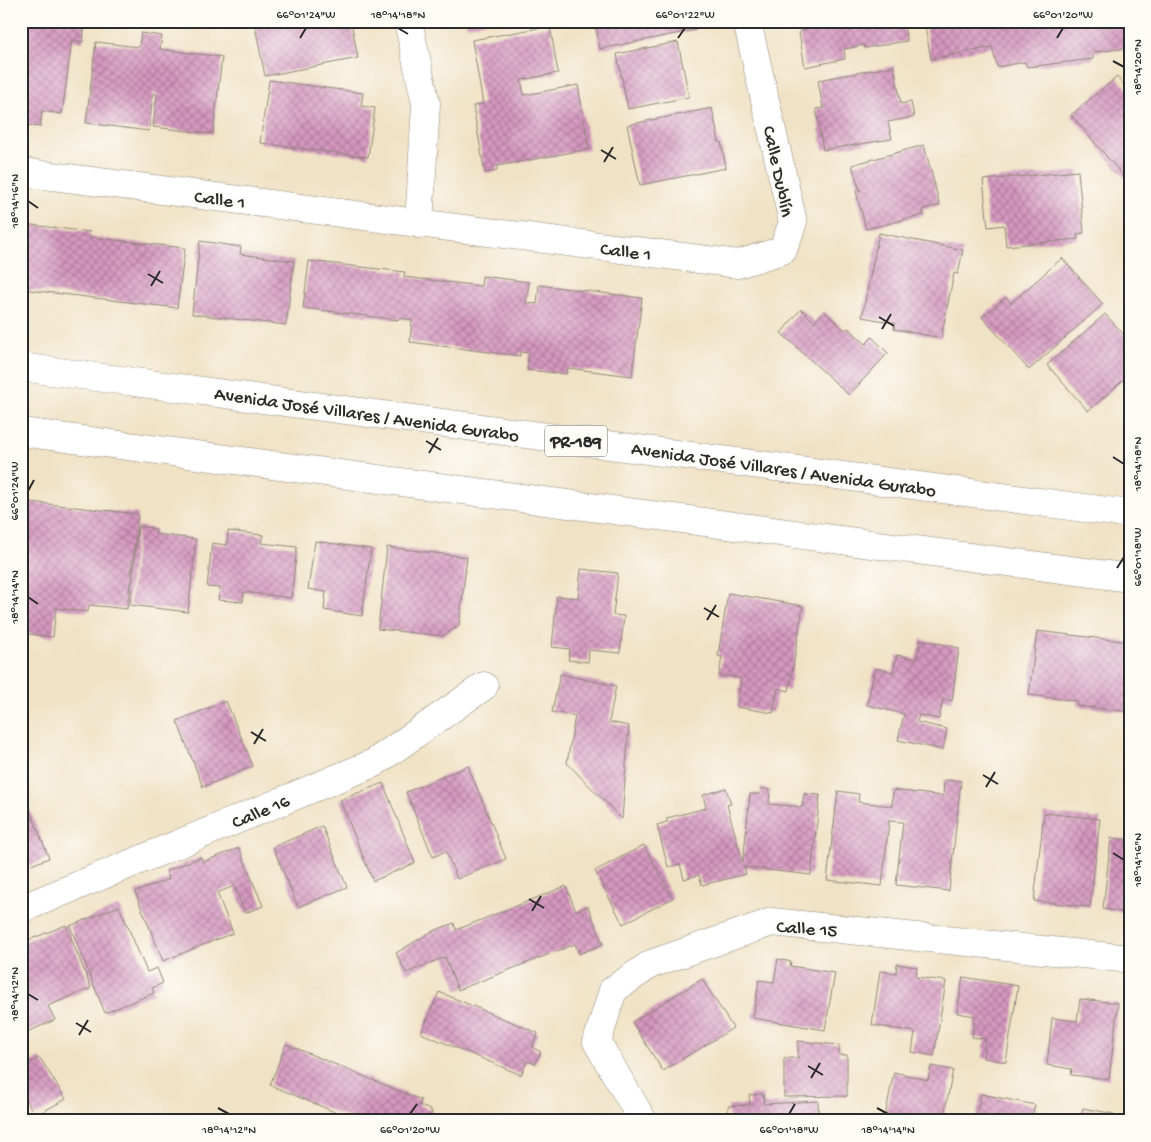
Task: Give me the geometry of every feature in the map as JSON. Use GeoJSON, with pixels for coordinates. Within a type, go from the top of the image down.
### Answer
{"type":"FeatureCollection","features":[{"type":"Feature","properties":{"kind":"street"},"geometry":{"type":"LineString","coordinates":[[408,21],[426,104],[419,224]]}},
{"type":"Feature","properties":{"kind":"street","name":"Calle Dublín"},"geometry":{"type":"LineString","coordinates":[[684,258],[738,264],[783,250],[792,222],[747,21]]}},
{"type":"Feature","properties":{"kind":"street","name":"Calle 1"},"geometry":{"type":"LineString","coordinates":[[21,172],[684,258]]}},
{"type":"Feature","properties":{"kind":"street","name":"Avenida José Villares / Avenida Gurabo"},"geometry":{"type":"LineString","coordinates":[[21,367],[1130,514]]}},
{"type":"Feature","properties":{"kind":"street"},"geometry":{"type":"LineString","coordinates":[[21,432],[1130,578]]}},
{"type":"Feature","properties":{"kind":"street","name":"Calle 16"},"geometry":{"type":"LineString","coordinates":[[21,909],[374,762],[484,686]]}},
{"type":"Feature","properties":{"kind":"street","name":"Calle 15"},"geometry":{"type":"LineString","coordinates":[[643,1121],[597,1042],[613,990],[651,964],[772,922],[1130,959]]}},
{"type":"Feature","properties":{"kind":"building"},"geometry":{"type":"Polygon","coordinates":[[[21,21],[85,21],[83,42],[72,40],[62,114],[42,111],[40,127],[21,124],[21,21]]]}},
{"type":"Feature","properties":{"kind":"building"},"geometry":{"type":"Polygon","coordinates":[[[254,21],[351,21],[358,58],[265,76],[254,21]]]}},
{"type":"Feature","properties":{"kind":"building"},"geometry":{"type":"Polygon","coordinates":[[[466,21],[487,21],[487,22],[467,26],[466,21]]]}},
{"type":"Feature","properties":{"kind":"building"},"geometry":{"type":"Polygon","coordinates":[[[595,21],[693,21],[695,30],[600,49],[595,21]]]}},
{"type":"Feature","properties":{"kind":"building"},"geometry":{"type":"Polygon","coordinates":[[[803,21],[903,21],[907,41],[865,48],[864,45],[844,49],[845,59],[805,67],[799,32],[805,30],[803,21]]]}},
{"type":"Feature","properties":{"kind":"building"},"geometry":{"type":"Polygon","coordinates":[[[924,21],[1130,21],[1130,48],[1093,52],[1093,59],[1027,67],[1025,62],[997,67],[992,47],[931,59],[924,21]]]}},
{"type":"Feature","properties":{"kind":"building"},"geometry":{"type":"Polygon","coordinates":[[[550,26],[558,73],[521,80],[524,95],[578,85],[589,149],[497,166],[497,171],[485,173],[473,106],[483,104],[472,40],[550,26]]]}},
{"type":"Feature","properties":{"kind":"building"},"geometry":{"type":"Polygon","coordinates":[[[141,33],[162,36],[160,49],[222,57],[213,134],[153,127],[157,94],[153,93],[149,131],[86,123],[96,42],[139,47],[141,33]]]}},
{"type":"Feature","properties":{"kind":"building"},"geometry":{"type":"Polygon","coordinates":[[[678,42],[689,97],[628,109],[617,54],[678,42]]]}},
{"type":"Feature","properties":{"kind":"building"},"geometry":{"type":"Polygon","coordinates":[[[894,66],[901,104],[911,102],[914,117],[888,122],[892,139],[823,150],[816,109],[823,108],[818,80],[894,66]]]}},
{"type":"Feature","properties":{"kind":"building"},"geometry":{"type":"Polygon","coordinates":[[[1117,77],[1130,92],[1130,174],[1125,178],[1071,115],[1117,77]]]}},
{"type":"Feature","properties":{"kind":"building"},"geometry":{"type":"Polygon","coordinates":[[[269,80],[363,93],[361,106],[375,108],[368,157],[260,143],[269,80]]]}},
{"type":"Feature","properties":{"kind":"building"},"geometry":{"type":"Polygon","coordinates":[[[712,108],[726,168],[640,185],[627,125],[712,108]]]}},
{"type":"Feature","properties":{"kind":"building"},"geometry":{"type":"Polygon","coordinates":[[[924,145],[940,205],[923,209],[924,215],[866,229],[856,191],[860,191],[852,165],[924,145]]]}},
{"type":"Feature","properties":{"kind":"building"},"geometry":{"type":"Polygon","coordinates":[[[1078,171],[1084,233],[1077,234],[1078,239],[1006,246],[1004,225],[988,227],[983,180],[1078,171]]]}},
{"type":"Feature","properties":{"kind":"building"},"geometry":{"type":"Polygon","coordinates":[[[21,216],[24,216],[23,224],[90,232],[89,237],[185,248],[177,308],[21,289],[21,216]]]}},
{"type":"Feature","properties":{"kind":"building"},"geometry":{"type":"Polygon","coordinates":[[[879,233],[963,250],[958,274],[954,273],[941,338],[894,329],[895,323],[862,317],[879,233]]]}},
{"type":"Feature","properties":{"kind":"building"},"geometry":{"type":"Polygon","coordinates":[[[200,241],[241,247],[240,254],[294,261],[286,325],[192,314],[200,241]]]}},
{"type":"Feature","properties":{"kind":"building"},"geometry":{"type":"Polygon","coordinates":[[[1062,258],[1103,304],[1029,370],[982,317],[1006,297],[1011,303],[1062,258]]]}},
{"type":"Feature","properties":{"kind":"building"},"geometry":{"type":"Polygon","coordinates":[[[309,261],[405,272],[404,277],[481,286],[482,276],[529,282],[526,303],[537,304],[539,285],[642,298],[632,376],[567,368],[566,374],[527,370],[529,353],[520,352],[520,356],[410,342],[412,320],[303,308],[309,261]]]}},
{"type":"Feature","properties":{"kind":"building"},"geometry":{"type":"Polygon","coordinates":[[[801,309],[814,322],[824,311],[845,330],[848,328],[866,344],[872,337],[888,353],[849,395],[781,333],[801,309]]]}},
{"type":"Feature","properties":{"kind":"building"},"geometry":{"type":"Polygon","coordinates":[[[1105,314],[1130,341],[1130,374],[1088,411],[1047,365],[1105,314]]]}},
{"type":"Feature","properties":{"kind":"building"},"geometry":{"type":"Polygon","coordinates":[[[21,501],[138,514],[127,609],[89,605],[88,612],[56,608],[53,637],[21,633],[21,501]]]}},
{"type":"Feature","properties":{"kind":"building"},"geometry":{"type":"Polygon","coordinates":[[[138,526],[156,529],[155,534],[196,539],[188,612],[130,605],[138,526]]]}},
{"type":"Feature","properties":{"kind":"building"},"geometry":{"type":"Polygon","coordinates":[[[228,531],[263,535],[261,543],[297,547],[291,598],[244,592],[243,602],[218,600],[220,588],[207,587],[212,543],[227,545],[228,531]]]}},
{"type":"Feature","properties":{"kind":"building"},"geometry":{"type":"Polygon","coordinates":[[[315,541],[371,549],[362,616],[324,610],[326,592],[308,589],[315,541]]]}},
{"type":"Feature","properties":{"kind":"building"},"geometry":{"type":"Polygon","coordinates":[[[387,547],[467,557],[459,626],[442,636],[378,629],[387,547]]]}},
{"type":"Feature","properties":{"kind":"building"},"geometry":{"type":"Polygon","coordinates":[[[581,569],[618,573],[613,615],[624,616],[620,653],[589,650],[588,662],[568,660],[570,649],[552,647],[557,596],[578,598],[581,569]]]}},
{"type":"Feature","properties":{"kind":"building"},"geometry":{"type":"Polygon","coordinates":[[[728,593],[803,606],[789,691],[778,688],[773,713],[737,707],[741,678],[719,675],[722,657],[718,656],[728,593]]]}},
{"type":"Feature","properties":{"kind":"building"},"geometry":{"type":"Polygon","coordinates":[[[1037,631],[1130,642],[1130,712],[1077,706],[1077,701],[1029,695],[1037,631]]]}},
{"type":"Feature","properties":{"kind":"building"},"geometry":{"type":"Polygon","coordinates":[[[921,639],[959,648],[952,701],[943,699],[939,719],[919,715],[917,722],[947,729],[943,750],[898,740],[904,714],[867,705],[875,668],[893,672],[897,655],[916,659],[921,639]]]}},
{"type":"Feature","properties":{"kind":"building"},"geometry":{"type":"Polygon","coordinates":[[[560,674],[616,686],[609,722],[629,726],[622,819],[567,763],[575,716],[552,712],[560,674]]]}},
{"type":"Feature","properties":{"kind":"building"},"geometry":{"type":"Polygon","coordinates":[[[226,701],[253,766],[203,787],[177,721],[226,701]]]}},
{"type":"Feature","properties":{"kind":"building"},"geometry":{"type":"Polygon","coordinates":[[[468,766],[506,859],[457,879],[446,851],[433,857],[406,792],[468,766]]]}},
{"type":"Feature","properties":{"kind":"building"},"geometry":{"type":"Polygon","coordinates":[[[944,780],[961,781],[949,891],[896,885],[903,822],[889,821],[882,886],[827,880],[838,791],[859,794],[858,802],[892,806],[893,790],[943,796],[944,780]]]}},
{"type":"Feature","properties":{"kind":"building"},"geometry":{"type":"Polygon","coordinates":[[[383,783],[415,863],[373,881],[340,800],[383,783]]]}},
{"type":"Feature","properties":{"kind":"building"},"geometry":{"type":"Polygon","coordinates":[[[21,787],[49,858],[21,869],[21,787]]]}},
{"type":"Feature","properties":{"kind":"building"},"geometry":{"type":"Polygon","coordinates":[[[726,788],[731,804],[727,805],[743,863],[750,794],[760,794],[761,788],[770,790],[769,804],[802,807],[804,794],[820,795],[811,875],[744,867],[746,874],[702,885],[699,875],[684,879],[680,864],[668,867],[657,825],[667,822],[667,818],[706,808],[703,795],[726,788]]]}},
{"type":"Feature","properties":{"kind":"building"},"geometry":{"type":"Polygon","coordinates":[[[1044,813],[1100,819],[1090,907],[1034,901],[1044,813]]]}},
{"type":"Feature","properties":{"kind":"building"},"geometry":{"type":"Polygon","coordinates":[[[322,826],[347,887],[298,907],[273,847],[322,826]]]}},
{"type":"Feature","properties":{"kind":"building"},"geometry":{"type":"Polygon","coordinates":[[[1111,838],[1130,840],[1130,913],[1103,909],[1111,838]]]}},
{"type":"Feature","properties":{"kind":"building"},"geometry":{"type":"Polygon","coordinates":[[[644,845],[673,898],[623,924],[595,871],[644,845]]]}},
{"type":"Feature","properties":{"kind":"building"},"geometry":{"type":"Polygon","coordinates":[[[239,848],[263,906],[245,913],[234,886],[217,893],[233,933],[163,961],[135,892],[169,879],[166,871],[201,857],[203,862],[239,848]]]}},
{"type":"Feature","properties":{"kind":"building"},"geometry":{"type":"Polygon","coordinates":[[[566,886],[576,911],[588,906],[603,944],[579,954],[575,944],[458,990],[445,957],[406,973],[396,953],[431,932],[454,923],[456,930],[566,886]]]}},
{"type":"Feature","properties":{"kind":"building"},"geometry":{"type":"Polygon","coordinates":[[[119,906],[147,972],[157,968],[163,983],[152,988],[154,993],[105,1013],[70,926],[119,906]]]}},
{"type":"Feature","properties":{"kind":"building"},"geometry":{"type":"Polygon","coordinates":[[[66,925],[91,988],[48,1006],[55,1020],[27,1032],[21,1017],[21,943],[66,925]]]}},
{"type":"Feature","properties":{"kind":"building"},"geometry":{"type":"Polygon","coordinates":[[[778,959],[791,962],[790,966],[835,973],[825,1030],[753,1018],[759,980],[774,982],[778,959]]]}},
{"type":"Feature","properties":{"kind":"building"},"geometry":{"type":"Polygon","coordinates":[[[897,964],[917,967],[916,977],[946,981],[934,1056],[912,1052],[915,1032],[872,1025],[880,971],[896,973],[897,964]]]}},
{"type":"Feature","properties":{"kind":"building"},"geometry":{"type":"Polygon","coordinates":[[[963,977],[1018,986],[1006,1062],[983,1058],[985,1039],[972,1037],[975,1016],[957,1013],[963,977]]]}},
{"type":"Feature","properties":{"kind":"building"},"geometry":{"type":"Polygon","coordinates":[[[702,979],[733,1028],[663,1071],[632,1022],[702,979]]]}},
{"type":"Feature","properties":{"kind":"building"},"geometry":{"type":"Polygon","coordinates":[[[439,992],[538,1033],[532,1047],[541,1052],[535,1064],[527,1061],[521,1075],[421,1033],[439,992]]]}},
{"type":"Feature","properties":{"kind":"building"},"geometry":{"type":"Polygon","coordinates":[[[1080,999],[1118,1003],[1109,1079],[1071,1075],[1072,1069],[1047,1065],[1052,1018],[1077,1021],[1080,999]]]}},
{"type":"Feature","properties":{"kind":"building"},"geometry":{"type":"Polygon","coordinates":[[[798,1041],[839,1045],[839,1055],[847,1055],[847,1096],[784,1097],[784,1058],[798,1058],[798,1041]]]}},
{"type":"Feature","properties":{"kind":"building"},"geometry":{"type":"Polygon","coordinates":[[[21,1042],[25,1047],[21,1050],[21,1042]]]}},
{"type":"Feature","properties":{"kind":"building"},"geometry":{"type":"Polygon","coordinates":[[[286,1044],[421,1100],[419,1105],[432,1111],[428,1121],[356,1121],[270,1085],[286,1044]]]}},
{"type":"Feature","properties":{"kind":"building"},"geometry":{"type":"Polygon","coordinates":[[[21,1050],[29,1063],[40,1058],[66,1099],[35,1116],[21,1090],[21,1050]]]}},
{"type":"Feature","properties":{"kind":"building"},"geometry":{"type":"Polygon","coordinates":[[[931,1066],[953,1070],[943,1121],[884,1121],[894,1072],[928,1080],[931,1066]]]}},
{"type":"Feature","properties":{"kind":"building"},"geometry":{"type":"Polygon","coordinates":[[[763,1094],[764,1104],[818,1101],[819,1121],[729,1121],[728,1106],[750,1105],[749,1095],[763,1094]]]}},
{"type":"Feature","properties":{"kind":"building"},"geometry":{"type":"Polygon","coordinates":[[[981,1094],[1035,1105],[1031,1121],[975,1121],[981,1094]]]}},
{"type":"Feature","properties":{"kind":"building"},"geometry":{"type":"Polygon","coordinates":[[[1083,1108],[1114,1114],[1113,1121],[1080,1121],[1083,1108]]]}}]}
